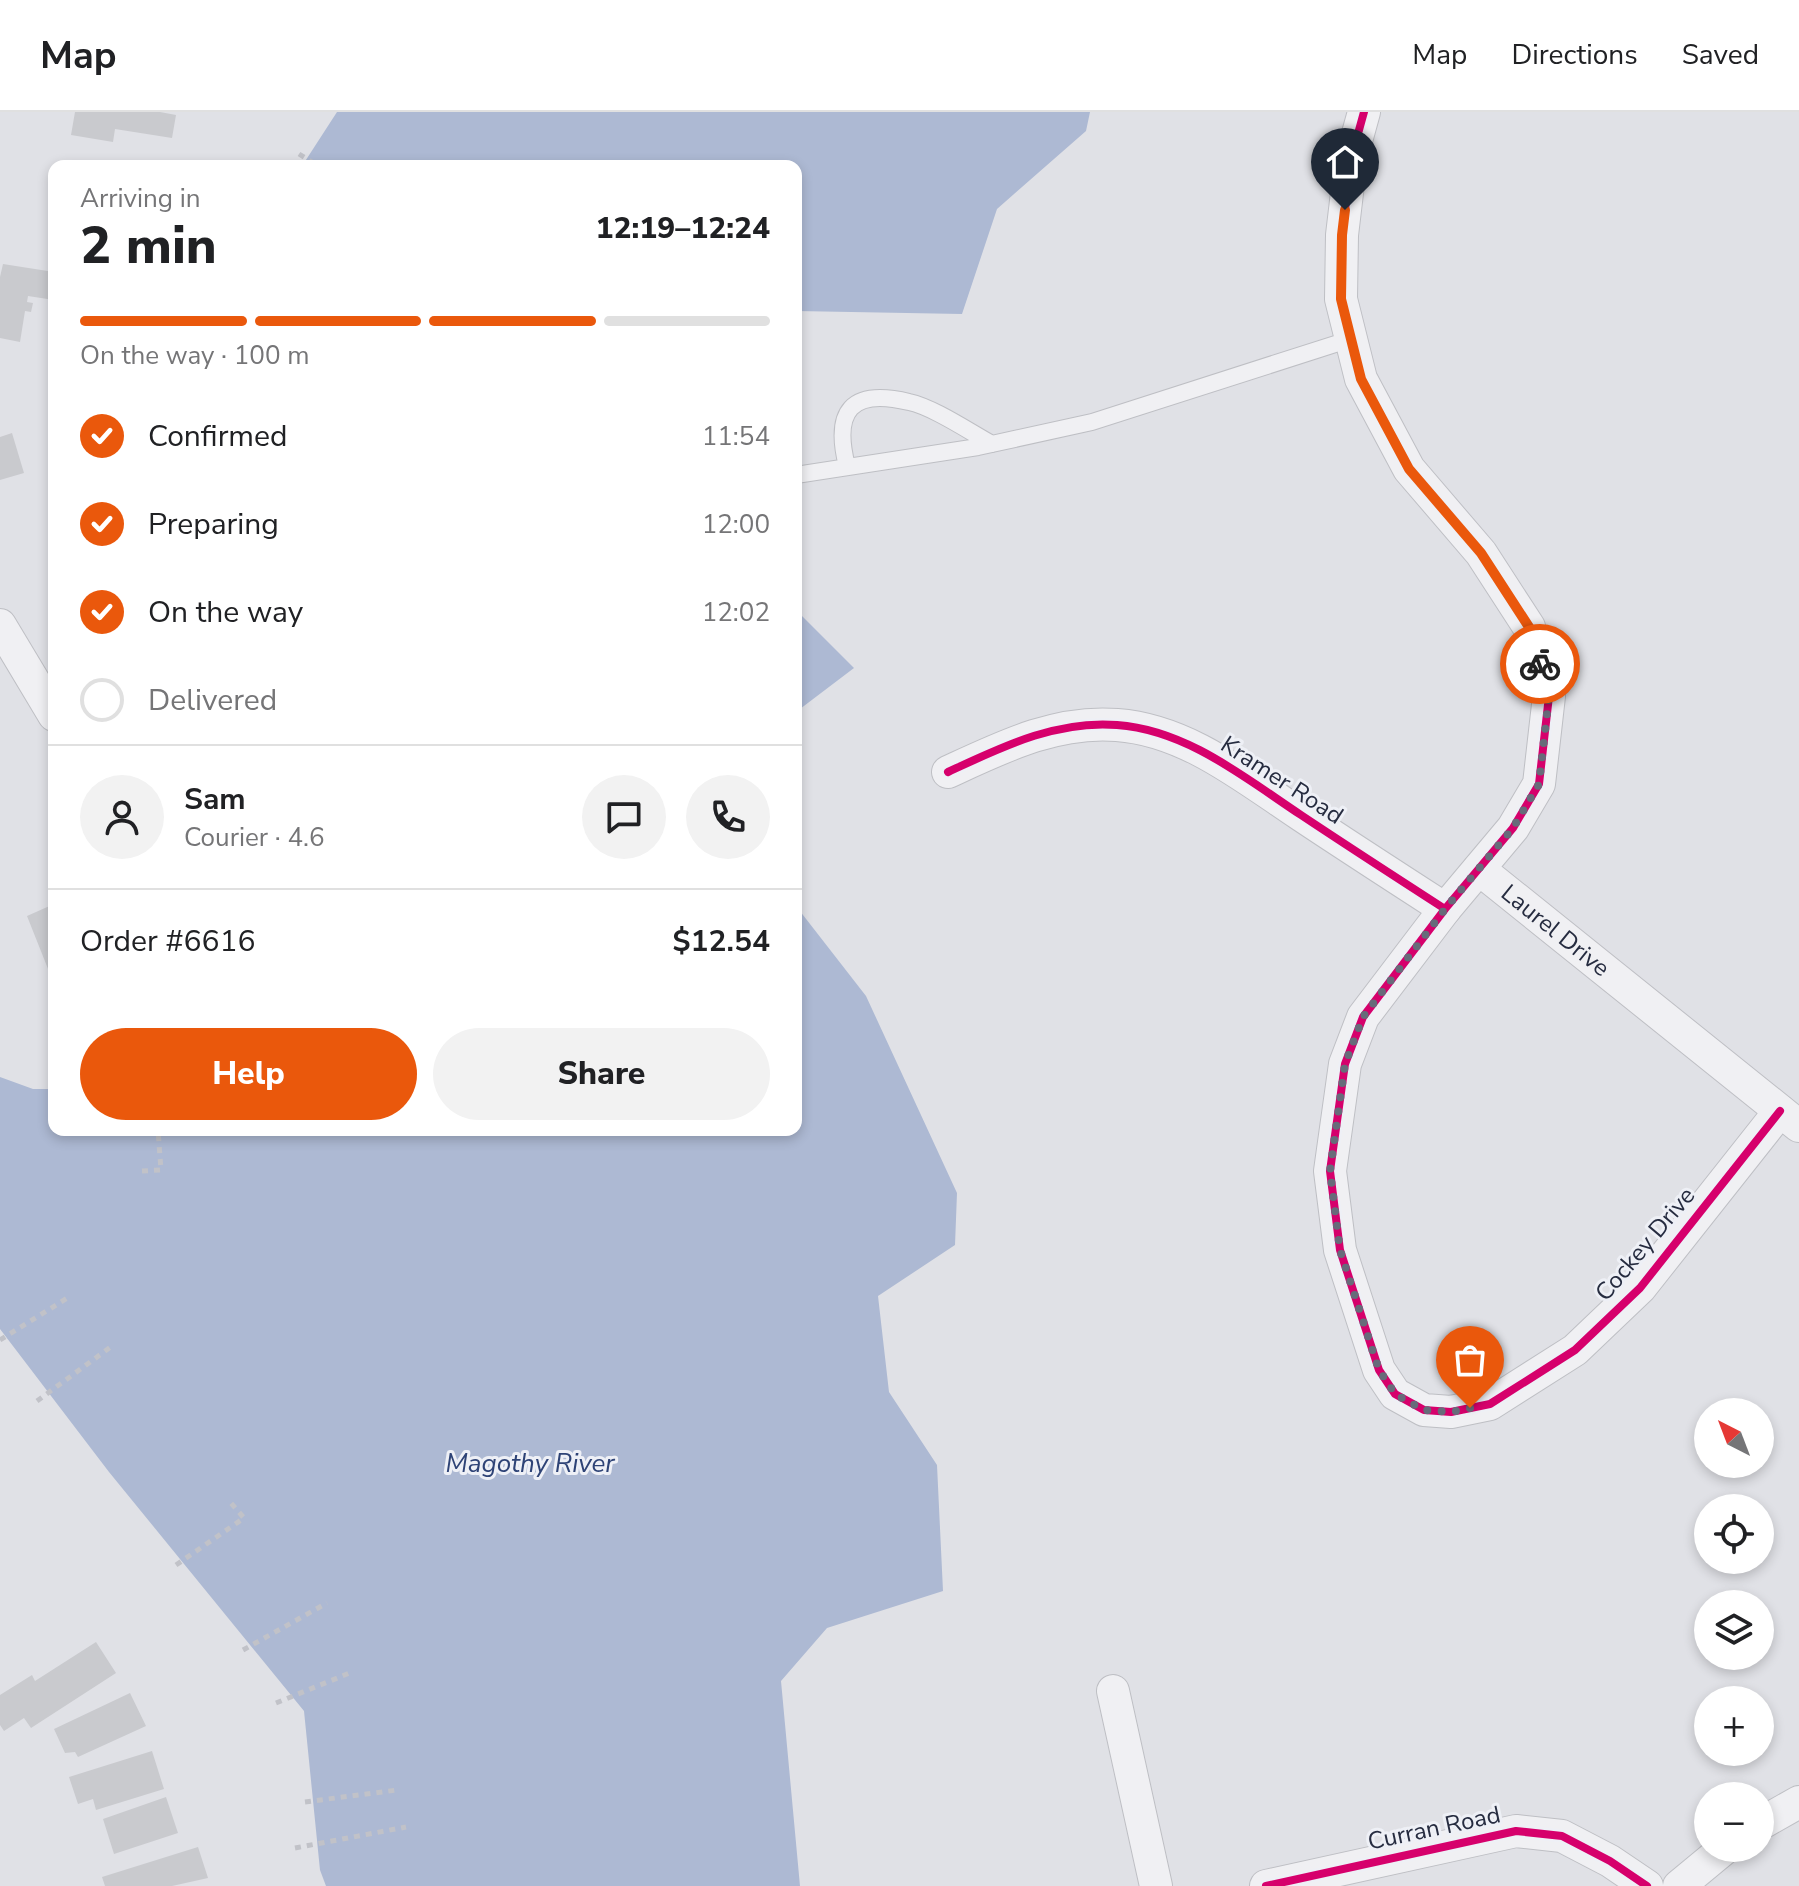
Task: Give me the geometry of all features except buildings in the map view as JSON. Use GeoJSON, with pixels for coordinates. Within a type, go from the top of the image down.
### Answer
{"type":"FeatureCollection","features":[{"type":"Feature","properties":{"kind":"street","name":"Laurel Drive"},"geometry":{"type":"LineString","coordinates":[[1364,112],[1351,159],[1342,235],[1341,299],[1361,379],[1409,469],[1481,553],[1529,627],[1549,696],[1539,784],[1513,828],[1479,869],[1789,1118]]}},
{"type":"Feature","properties":{"kind":"street"},"geometry":{"type":"LineString","coordinates":[[0,625],[48,705]]}},
{"type":"Feature","properties":{"kind":"street","name":"Kramer Road"},"geometry":{"type":"LineString","coordinates":[[948,772],[1019,739],[1070,727],[1115,725],[1156,731],[1211,756],[1445,909]]}},
{"type":"Feature","properties":{"kind":"street","name":"Cockey Drive"},"geometry":{"type":"LineString","coordinates":[[1479,869],[1363,1017],[1345,1064],[1330,1171],[1340,1250],[1379,1370],[1395,1394],[1424,1410],[1451,1412],[1490,1404],[1575,1350],[1640,1288],[1789,1118]]}},
{"type":"Feature","properties":{"kind":"street"},"geometry":{"type":"LineString","coordinates":[[1113,1691],[1156,1886]]}},
{"type":"Feature","properties":{"kind":"street"},"geometry":{"type":"LineString","coordinates":[[1774,1816],[1799,1802]]}},
{"type":"Feature","properties":{"kind":"street","name":"Curran Road"},"geometry":{"type":"LineString","coordinates":[[1266,1886],[1516,1831],[1562,1836],[1610,1861],[1647,1886]]}},
{"type":"Feature","properties":{"kind":"street"},"geometry":{"type":"LineString","coordinates":[[1679,1886],[1708,1862]]}},
{"type":"Feature","properties":{"kind":"lane"},"geometry":{"type":"LineString","coordinates":[[802,474],[992,444],[1092,422],[1351,339]]}},
{"type":"Feature","properties":{"kind":"lane"},"geometry":{"type":"LineString","coordinates":[[847,466],[841,442],[843,417],[857,402],[875,398],[912,402],[992,444]]}},
{"type":"Feature","properties":{"kind":"path"},"geometry":{"type":"LineString","coordinates":[[299,154],[308,160]]}},
{"type":"Feature","properties":{"kind":"path"},"geometry":{"type":"LineString","coordinates":[[142,1171],[161,1170],[158,1136]]}},
{"type":"Feature","properties":{"kind":"path"},"geometry":{"type":"LineString","coordinates":[[0,1340],[69,1297]]}},
{"type":"Feature","properties":{"kind":"path"},"geometry":{"type":"LineString","coordinates":[[37,1401],[112,1346]]}},
{"type":"Feature","properties":{"kind":"path"},"geometry":{"type":"LineString","coordinates":[[176,1565],[244,1518],[230,1502]]}},
{"type":"Feature","properties":{"kind":"path"},"geometry":{"type":"LineString","coordinates":[[243,1650],[327,1603]]}},
{"type":"Feature","properties":{"kind":"path"},"geometry":{"type":"LineString","coordinates":[[276,1703],[352,1672]]}},
{"type":"Feature","properties":{"kind":"path"},"geometry":{"type":"LineString","coordinates":[[305,1802],[397,1790]]}},
{"type":"Feature","properties":{"kind":"path"},"geometry":{"type":"LineString","coordinates":[[295,1848],[406,1827]]}},
{"type":"Feature","properties":{"kind":"water"},"geometry":{"type":"Polygon","coordinates":[[[337,112],[1090,112],[1086,131],[997,209],[962,314],[802,311],[802,160],[306,160],[337,112]]]}},
{"type":"Feature","properties":{"kind":"water"},"geometry":{"type":"Polygon","coordinates":[[[802,616],[854,668],[802,707],[802,616]]]}},
{"type":"Feature","properties":{"kind":"water","name":"Magothy River"},"geometry":{"type":"Polygon","coordinates":[[[802,914],[866,996],[957,1193],[955,1245],[878,1296],[889,1392],[937,1465],[943,1591],[827,1628],[781,1681],[800,1886],[326,1886],[320,1870],[304,1711],[109,1472],[0,1329],[0,1077],[33,1089],[48,1089],[48,1136],[802,1136],[802,914]]]}},
{"type":"Feature","properties":{"kind":"cycle path"},"geometry":{"type":"LineString","coordinates":[[1364,112],[1351,159],[1342,235],[1341,299],[1361,379],[1409,469],[1481,553],[1529,627],[1549,696],[1539,784],[1513,828],[1445,909],[1363,1017],[1345,1064],[1330,1171],[1340,1250],[1379,1370],[1395,1394],[1424,1410],[1451,1412],[1490,1404],[1575,1350],[1640,1288],[1780,1111]]}},
{"type":"Feature","properties":{"kind":"cycle path"},"geometry":{"type":"LineString","coordinates":[[948,772],[1009,745],[1051,731],[1094,725],[1143,729],[1167,736],[1214,758],[1445,909]]}},
{"type":"Feature","properties":{"kind":"cycle path"},"geometry":{"type":"LineString","coordinates":[[1266,1886],[1516,1831],[1562,1836],[1610,1861],[1647,1886]]}},
{"type":"Feature","properties":{"kind":"way so far"},"geometry":{"type":"LineString","coordinates":[[1470,1408],[1451,1412],[1424,1410],[1395,1394],[1379,1370],[1340,1250],[1330,1171],[1345,1064],[1363,1017],[1445,909],[1513,828],[1539,784],[1549,696],[1540,664]]}},
{"type":"Feature","properties":{"kind":"route"},"geometry":{"type":"LineString","coordinates":[[1345,210],[1341,299],[1361,379],[1409,469],[1481,553],[1529,627],[1540,664]]}}]}
